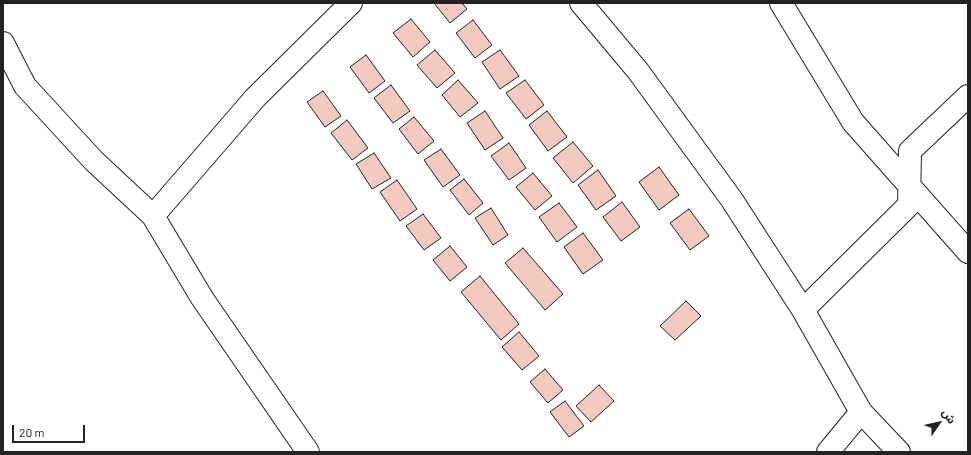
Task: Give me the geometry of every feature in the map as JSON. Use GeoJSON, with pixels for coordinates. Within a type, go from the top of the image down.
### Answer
{"type":"FeatureCollection","features":[{"type":"Feature","properties":{"kind":"street"},"geometry":{"type":"LineString","coordinates":[[153,216],[254,98],[352,3]]}},
{"type":"Feature","properties":{"kind":"street"},"geometry":{"type":"LineString","coordinates":[[581,3],[638,71],[732,200],[803,310],[861,412],[899,452]]}},
{"type":"Feature","properties":{"kind":"street"},"geometry":{"type":"LineString","coordinates":[[781,3],[853,122],[968,252]]}},
{"type":"Feature","properties":{"kind":"street"},"geometry":{"type":"LineString","coordinates":[[3,43],[25,86],[94,161],[153,216],[202,298],[308,452]]}},
{"type":"Feature","properties":{"kind":"street"},"geometry":{"type":"LineString","coordinates":[[803,310],[909,205],[910,151],[968,96]]}},
{"type":"Feature","properties":{"kind":"street"},"geometry":{"type":"LineString","coordinates":[[828,452],[861,412]]}},
{"type":"Feature","properties":{"kind":"building"},"geometry":{"type":"Polygon","coordinates":[[[434,3],[462,3],[467,9],[450,23],[434,3]]]}},
{"type":"Feature","properties":{"kind":"building"},"geometry":{"type":"Polygon","coordinates":[[[411,19],[430,42],[413,57],[393,33],[411,19]]]}},
{"type":"Feature","properties":{"kind":"building"},"geometry":{"type":"Polygon","coordinates":[[[473,20],[492,45],[475,58],[456,33],[473,20]]]}},
{"type":"Feature","properties":{"kind":"building"},"geometry":{"type":"Polygon","coordinates":[[[435,50],[455,73],[437,88],[417,65],[435,50]]]}},
{"type":"Feature","properties":{"kind":"building"},"geometry":{"type":"Polygon","coordinates":[[[500,50],[519,76],[500,89],[482,62],[500,50]]]}},
{"type":"Feature","properties":{"kind":"building"},"geometry":{"type":"Polygon","coordinates":[[[366,55],[385,81],[369,93],[350,67],[366,55]]]}},
{"type":"Feature","properties":{"kind":"building"},"geometry":{"type":"Polygon","coordinates":[[[458,80],[478,103],[460,117],[442,95],[458,80]]]}},
{"type":"Feature","properties":{"kind":"building"},"geometry":{"type":"Polygon","coordinates":[[[525,80],[544,105],[526,119],[506,93],[525,80]]]}},
{"type":"Feature","properties":{"kind":"building"},"geometry":{"type":"Polygon","coordinates":[[[391,85],[410,111],[393,123],[374,98],[391,85]]]}},
{"type":"Feature","properties":{"kind":"building"},"geometry":{"type":"Polygon","coordinates":[[[323,91],[341,116],[325,127],[307,102],[323,91]]]}},
{"type":"Feature","properties":{"kind":"building"},"geometry":{"type":"Polygon","coordinates":[[[485,111],[503,138],[485,150],[467,123],[485,111]]]}},
{"type":"Feature","properties":{"kind":"building"},"geometry":{"type":"Polygon","coordinates":[[[547,111],[567,137],[548,151],[529,125],[547,111]]]}},
{"type":"Feature","properties":{"kind":"building"},"geometry":{"type":"Polygon","coordinates":[[[414,117],[434,141],[418,154],[399,129],[414,117]]]}},
{"type":"Feature","properties":{"kind":"building"},"geometry":{"type":"Polygon","coordinates":[[[347,120],[368,148],[352,160],[331,133],[347,120]]]}},
{"type":"Feature","properties":{"kind":"building"},"geometry":{"type":"Polygon","coordinates":[[[573,142],[593,166],[573,183],[553,158],[573,142]]]}},
{"type":"Feature","properties":{"kind":"building"},"geometry":{"type":"Polygon","coordinates":[[[509,143],[526,168],[509,180],[491,156],[509,143]]]}},
{"type":"Feature","properties":{"kind":"building"},"geometry":{"type":"Polygon","coordinates":[[[441,149],[460,175],[443,187],[424,160],[441,149]]]}},
{"type":"Feature","properties":{"kind":"building"},"geometry":{"type":"Polygon","coordinates":[[[374,153],[391,178],[372,189],[356,164],[374,153]]]}},
{"type":"Feature","properties":{"kind":"building"},"geometry":{"type":"Polygon","coordinates":[[[659,167],[679,195],[659,210],[639,182],[659,167]]]}},
{"type":"Feature","properties":{"kind":"building"},"geometry":{"type":"Polygon","coordinates":[[[598,170],[616,196],[596,210],[578,185],[598,170]]]}},
{"type":"Feature","properties":{"kind":"building"},"geometry":{"type":"Polygon","coordinates":[[[533,173],[552,196],[535,210],[516,187],[533,173]]]}},
{"type":"Feature","properties":{"kind":"building"},"geometry":{"type":"Polygon","coordinates":[[[464,179],[483,203],[469,215],[450,190],[464,179]]]}},
{"type":"Feature","properties":{"kind":"building"},"geometry":{"type":"Polygon","coordinates":[[[397,180],[417,209],[400,221],[380,192],[397,180]]]}},
{"type":"Feature","properties":{"kind":"building"},"geometry":{"type":"Polygon","coordinates":[[[622,202],[640,227],[621,241],[603,217],[622,202]]]}},
{"type":"Feature","properties":{"kind":"building"},"geometry":{"type":"Polygon","coordinates":[[[559,203],[577,227],[557,242],[539,217],[559,203]]]}},
{"type":"Feature","properties":{"kind":"building"},"geometry":{"type":"Polygon","coordinates":[[[491,208],[508,235],[493,245],[475,218],[491,208]]]}},
{"type":"Feature","properties":{"kind":"building"},"geometry":{"type":"Polygon","coordinates":[[[689,209],[709,236],[690,250],[670,223],[689,209]]]}},
{"type":"Feature","properties":{"kind":"building"},"geometry":{"type":"Polygon","coordinates":[[[423,214],[441,238],[424,250],[406,226],[423,214]]]}},
{"type":"Feature","properties":{"kind":"building"},"geometry":{"type":"Polygon","coordinates":[[[583,233],[603,260],[583,274],[564,247],[583,233]]]}},
{"type":"Feature","properties":{"kind":"building"},"geometry":{"type":"Polygon","coordinates":[[[450,246],[467,267],[450,281],[433,260],[450,246]]]}},
{"type":"Feature","properties":{"kind":"building"},"geometry":{"type":"Polygon","coordinates":[[[523,248],[563,294],[545,310],[505,263],[523,248]]]}},
{"type":"Feature","properties":{"kind":"building"},"geometry":{"type":"Polygon","coordinates":[[[480,276],[519,324],[501,340],[461,292],[480,276]]]}},
{"type":"Feature","properties":{"kind":"building"},"geometry":{"type":"Polygon","coordinates":[[[686,301],[701,316],[675,340],[660,326],[686,301]]]}},
{"type":"Feature","properties":{"kind":"building"},"geometry":{"type":"Polygon","coordinates":[[[519,332],[539,356],[522,370],[502,347],[519,332]]]}},
{"type":"Feature","properties":{"kind":"building"},"geometry":{"type":"Polygon","coordinates":[[[545,369],[563,390],[548,403],[530,382],[545,369]]]}},
{"type":"Feature","properties":{"kind":"building"},"geometry":{"type":"Polygon","coordinates":[[[599,385],[614,401],[591,422],[576,406],[599,385]]]}},
{"type":"Feature","properties":{"kind":"building"},"geometry":{"type":"Polygon","coordinates":[[[565,401],[584,426],[569,437],[550,412],[565,401]]]}}]}
